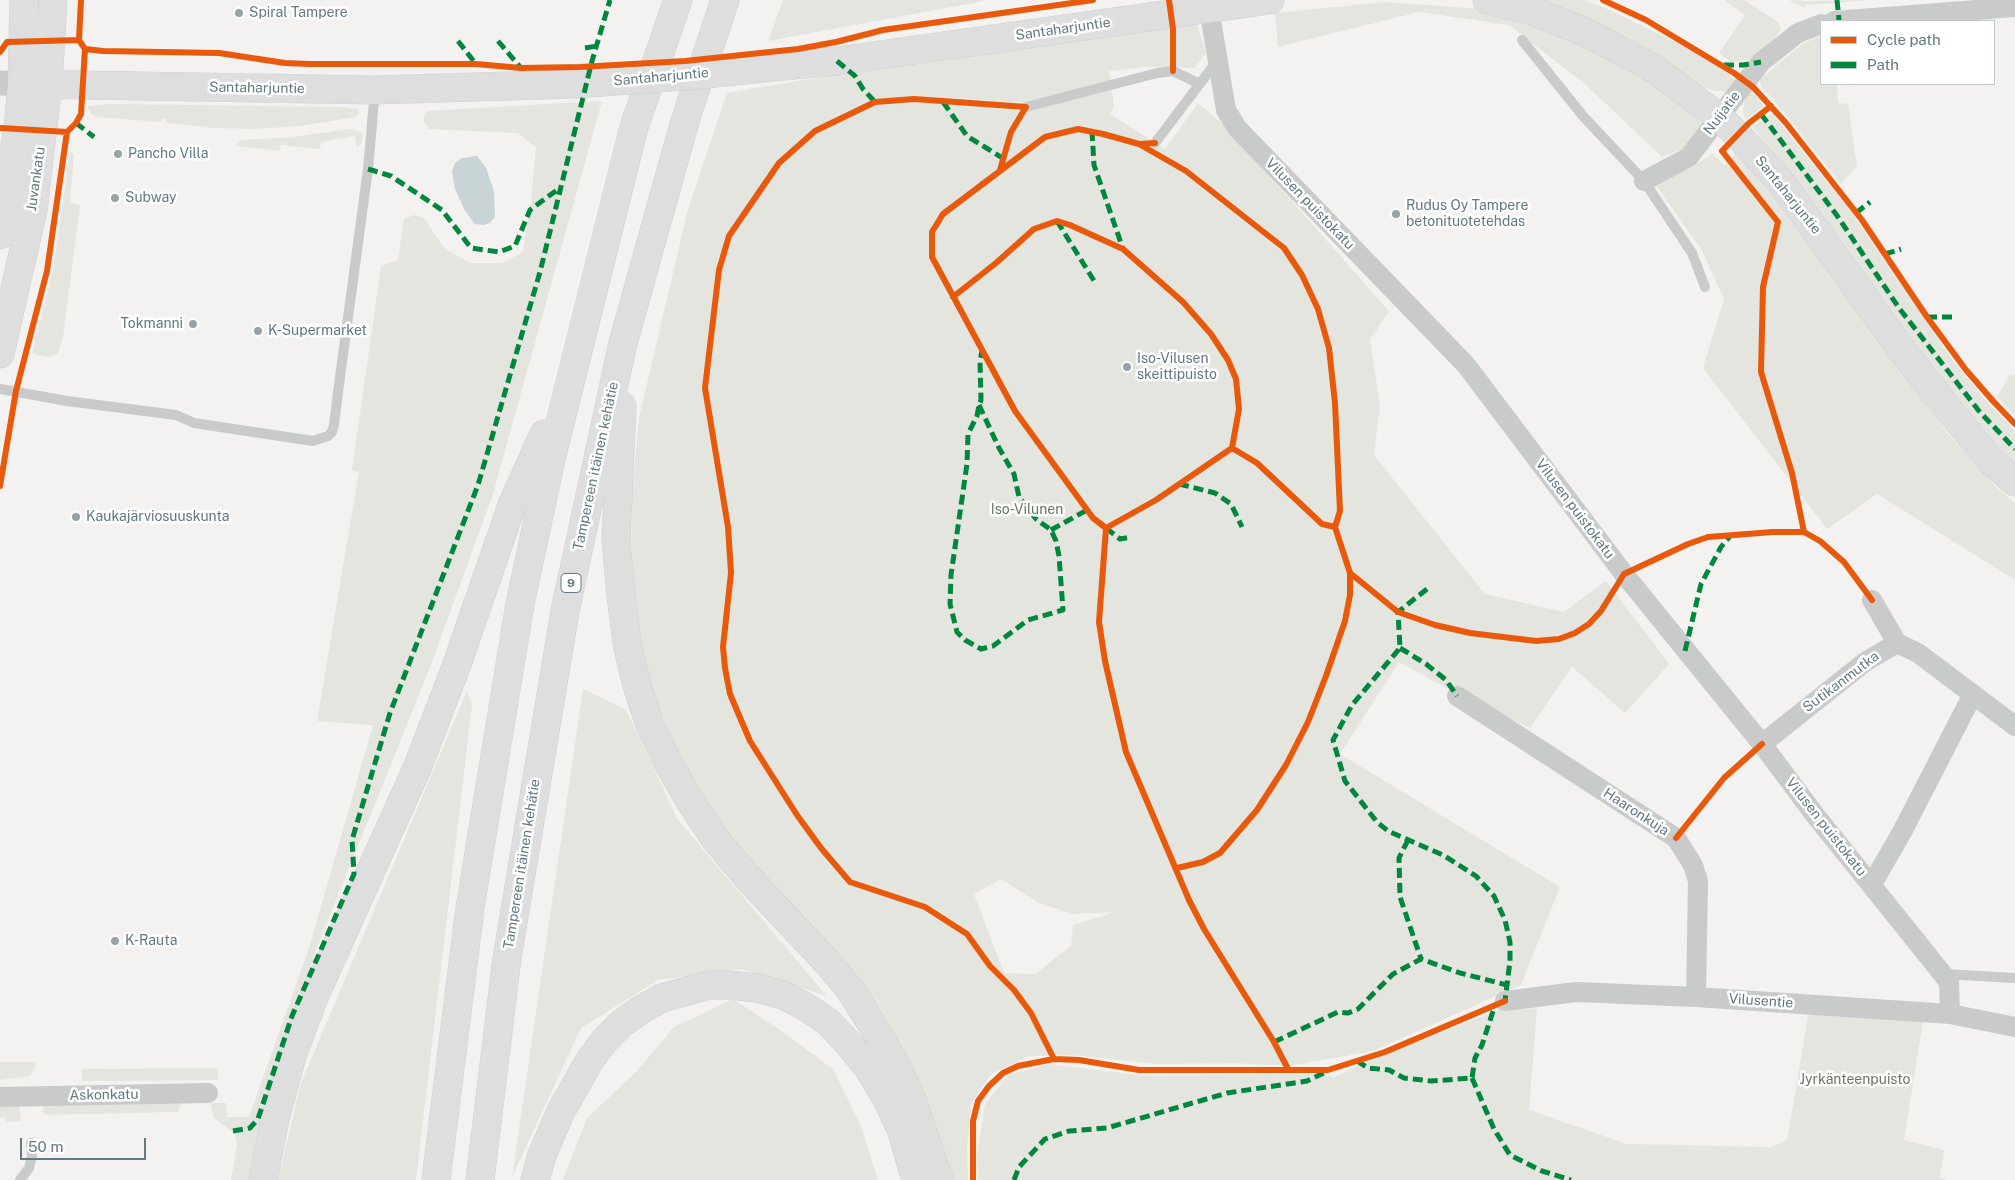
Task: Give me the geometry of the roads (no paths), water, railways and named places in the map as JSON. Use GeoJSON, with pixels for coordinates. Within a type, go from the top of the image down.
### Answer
{"type":"FeatureCollection","features":[{"type":"Feature","properties":{"kind":"main road","name":"Juvankatu"},"geometry":{"type":"LineString","coordinates":[[0,354],[33,210],[23,84],[24,0]]}},
{"type":"Feature","properties":{"kind":"main road","name":"Juvankatu"},"geometry":{"type":"LineString","coordinates":[[0,236],[18,128],[23,84],[53,0]]}},
{"type":"Feature","properties":{"kind":"main road"},"geometry":{"type":"LineString","coordinates":[[436,1180],[470,908],[520,604],[572,371],[634,127],[678,0]]}},
{"type":"Feature","properties":{"kind":"main road","name":"Tampereen itäinen kehätie"},"geometry":{"type":"LineString","coordinates":[[480,1180],[507,958],[564,611],[623,343],[685,122],[725,0]]}},
{"type":"Feature","properties":{"kind":"main road","name":"Santaharjuntie"},"geometry":{"type":"LineString","coordinates":[[23,84],[375,90],[575,84],[686,76],[837,61],[1209,4],[1270,0]]}},
{"type":"Feature","properties":{"kind":"main road","name":"Santaharjuntie"},"geometry":{"type":"LineString","coordinates":[[1487,0],[1533,11],[1585,32],[1650,66],[1719,117],[1781,182],[1901,349],[1992,462],[2015,482]]}},
{"type":"Feature","properties":{"kind":"main road"},"geometry":{"type":"LineString","coordinates":[[623,343],[620,476],[616,541],[620,595],[627,643],[636,682],[650,725],[668,763],[691,803],[716,840],[746,876],[826,961],[851,992],[874,1028],[896,1065],[913,1103],[939,1180]]}},
{"type":"Feature","properties":{"kind":"main road"},"geometry":{"type":"LineString","coordinates":[[263,1180],[275,1119],[295,1047],[315,995],[418,766],[456,667],[512,505],[572,371]]}},
{"type":"Feature","properties":{"kind":"main road"},"geometry":{"type":"LineString","coordinates":[[535,1180],[542,1155],[560,1111],[590,1060],[605,1040],[622,1023],[662,998],[708,985],[757,988],[783,995],[806,1007],[827,1022],[848,1043],[868,1069],[886,1099],[901,1129],[916,1180]]}},
{"type":"Feature","properties":{"kind":"street","name":"Vilusen puistokatu"},"geometry":{"type":"LineString","coordinates":[[1209,4],[1226,110],[1237,128],[1466,365],[1624,574],[1762,744],[1815,815],[1949,982],[1950,1014]]}},
{"type":"Feature","properties":{"kind":"street"},"geometry":{"type":"LineString","coordinates":[[1845,20],[2011,5]]}},
{"type":"Feature","properties":{"kind":"street","name":"Nuijatie"},"geometry":{"type":"LineString","coordinates":[[1644,181],[1689,157],[1761,62],[1798,33],[1820,24]]}},
{"type":"Feature","properties":{"kind":"street"},"geometry":{"type":"LineString","coordinates":[[1872,600],[1897,643],[1918,653],[2015,726]]}},
{"type":"Feature","properties":{"kind":"street","name":"Sutikanmutka"},"geometry":{"type":"LineString","coordinates":[[1762,744],[1864,662],[1897,643]]}},
{"type":"Feature","properties":{"kind":"street"},"geometry":{"type":"LineString","coordinates":[[1872,884],[1902,832],[1973,694]]}},
{"type":"Feature","properties":{"kind":"street","name":"Haaronkuja"},"geometry":{"type":"LineString","coordinates":[[1458,696],[1676,838],[1693,865],[1698,881],[1696,997]]}},
{"type":"Feature","properties":{"kind":"street","name":"Vilusentie"},"geometry":{"type":"LineString","coordinates":[[1505,1001],[1576,992],[1696,997],[1950,1014],[2015,1027]]}},
{"type":"Feature","properties":{"kind":"street","name":"Askonkatu"},"geometry":{"type":"LineString","coordinates":[[0,1097],[208,1092]]}},
{"type":"Feature","properties":{"kind":"lane"},"geometry":{"type":"LineString","coordinates":[[1522,40],[1583,116],[1644,181],[1692,253],[1705,286]]}},
{"type":"Feature","properties":{"kind":"lane"},"geometry":{"type":"LineString","coordinates":[[1155,143],[1217,60]]}},
{"type":"Feature","properties":{"kind":"lane"},"geometry":{"type":"LineString","coordinates":[[1026,107],[1157,73],[1174,71],[1200,84]]}},
{"type":"Feature","properties":{"kind":"lane"},"geometry":{"type":"LineString","coordinates":[[0,388],[67,401],[176,415],[194,424],[313,440],[328,436],[332,432],[334,425],[368,169],[375,90]]}},
{"type":"Feature","properties":{"kind":"lane"},"geometry":{"type":"LineString","coordinates":[[1943,974],[2015,978]]}},
{"type":"Feature","properties":{"kind":"lane"},"geometry":{"type":"LineString","coordinates":[[23,1179],[32,1156],[32,1143]]}},
{"type":"Feature","properties":{"kind":"place","name":"Spiral Tampere"},"geometry":{"type":"Point","coordinates":[239,13]}},
{"type":"Feature","properties":{"kind":"place","name":"Pancho Villa"},"geometry":{"type":"Point","coordinates":[118,154]}},
{"type":"Feature","properties":{"kind":"place","name":"Subway"},"geometry":{"type":"Point","coordinates":[115,198]}},
{"type":"Feature","properties":{"kind":"place","name":"Rudus Oy Tampere betonituotetehdas"},"geometry":{"type":"Point","coordinates":[1396,214]}},
{"type":"Feature","properties":{"kind":"place","name":"Tokmanni"},"geometry":{"type":"Point","coordinates":[193,324]}},
{"type":"Feature","properties":{"kind":"place","name":"K-Supermarket"},"geometry":{"type":"Point","coordinates":[258,331]}},
{"type":"Feature","properties":{"kind":"place","name":"Iso-Vilusen skeittipuisto"},"geometry":{"type":"Point","coordinates":[1127,367]}},
{"type":"Feature","properties":{"kind":"place","name":"Kaukajärviosuuskunta"},"geometry":{"type":"Point","coordinates":[76,517]}},
{"type":"Feature","properties":{"kind":"place","name":"K-Rauta"},"geometry":{"type":"Point","coordinates":[115,941]}},
{"type":"Feature","properties":{"kind":"park label","name":"Iso-Vilunen"},"geometry":{"type":"Point","coordinates":[1027,510]}},
{"type":"Feature","properties":{"kind":"park label","name":"Jyrkänteenpuisto"},"geometry":{"type":"Point","coordinates":[1855,1080]}}]}
